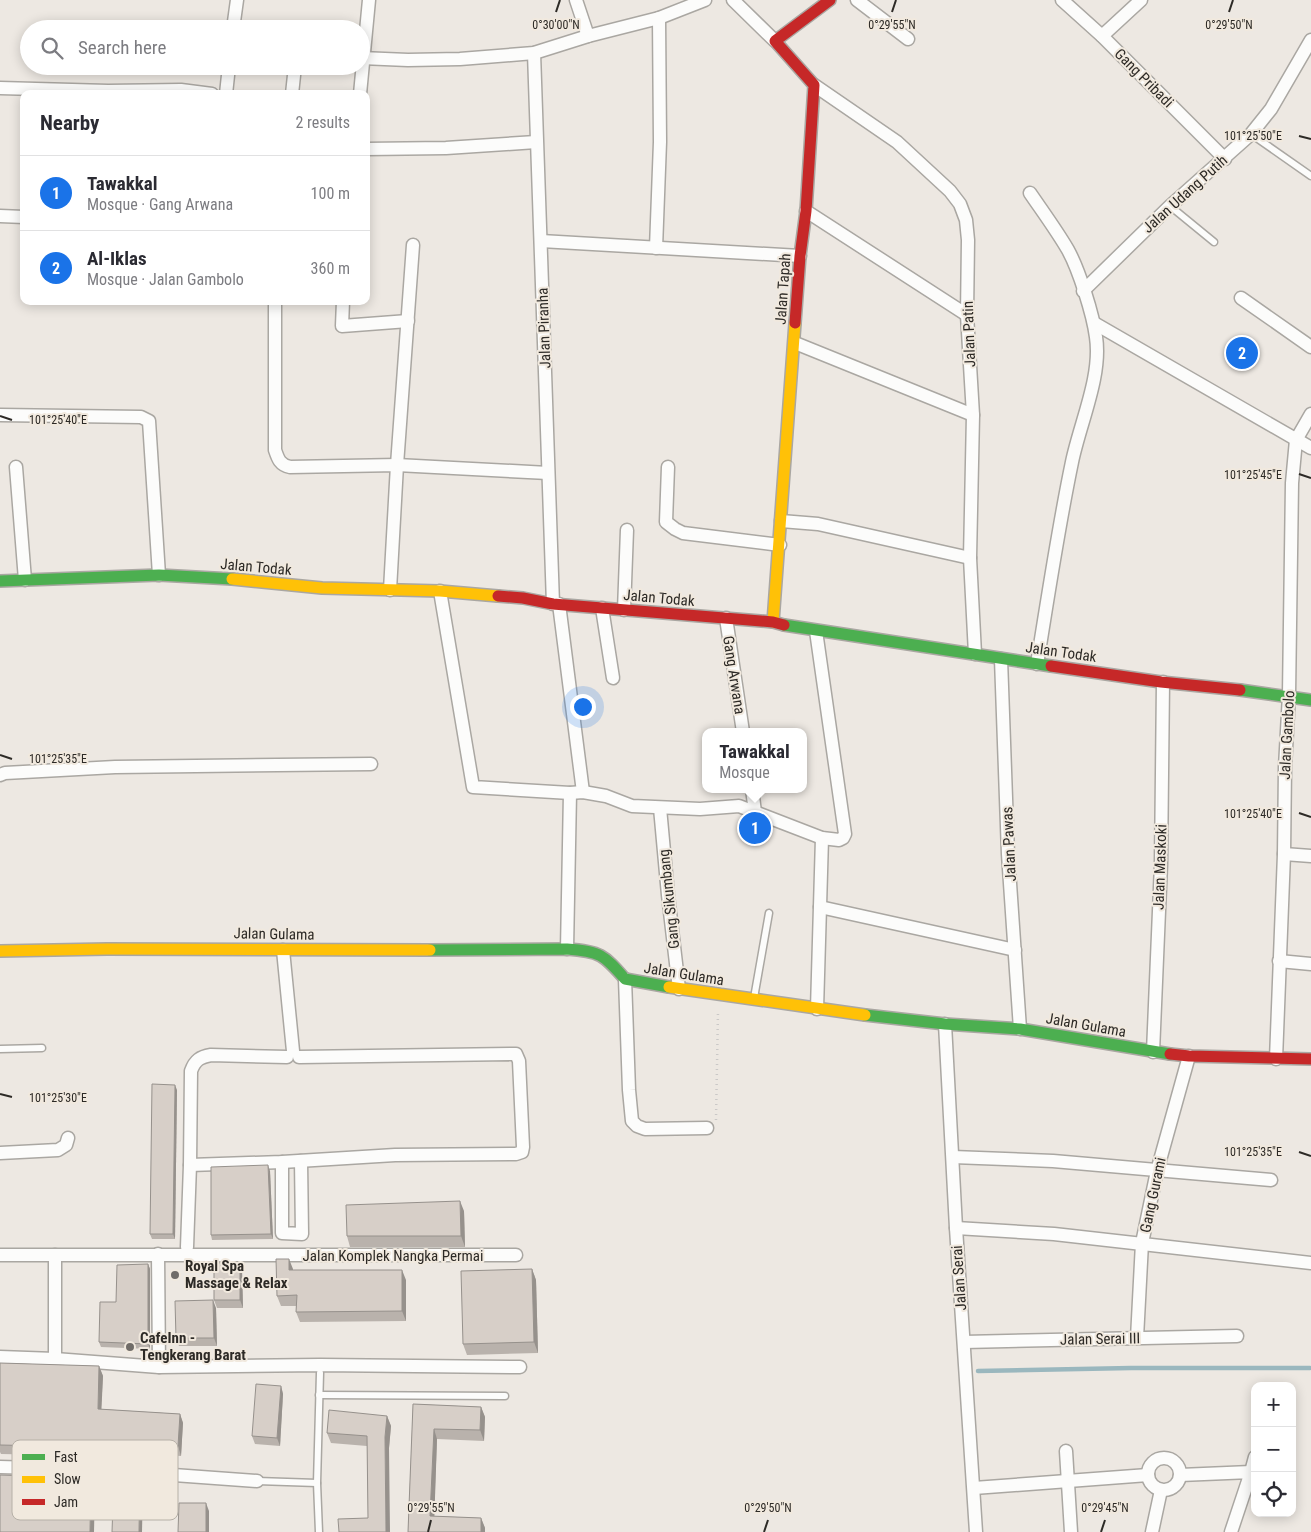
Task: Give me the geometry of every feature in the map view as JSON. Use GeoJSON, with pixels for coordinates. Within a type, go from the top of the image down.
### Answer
{"type":"FeatureCollection","features":[{"type":"Feature","properties":{"kind":"street"},"geometry":{"type":"LineString","coordinates":[[234,20],[237,0]]}},
{"type":"Feature","properties":{"kind":"street"},"geometry":{"type":"LineString","coordinates":[[367,20],[369,0]]}},
{"type":"Feature","properties":{"kind":"street"},"geometry":{"type":"LineString","coordinates":[[576,0],[588,36]]}},
{"type":"Feature","properties":{"kind":"street"},"geometry":{"type":"LineString","coordinates":[[370,58],[460,59],[534,53],[588,36],[659,18],[705,0]]}},
{"type":"Feature","properties":{"kind":"street"},"geometry":{"type":"LineString","coordinates":[[733,0],[775,41],[814,85]]}},
{"type":"Feature","properties":{"kind":"street"},"geometry":{"type":"LineString","coordinates":[[775,41],[830,0]]}},
{"type":"Feature","properties":{"kind":"street"},"geometry":{"type":"LineString","coordinates":[[857,0],[908,39]]}},
{"type":"Feature","properties":{"kind":"street","name":"Gang Pribadi"},"geometry":{"type":"LineString","coordinates":[[1062,0],[1102,36],[1225,159]]}},
{"type":"Feature","properties":{"kind":"street"},"geometry":{"type":"LineString","coordinates":[[1102,36],[1141,0]]}},
{"type":"Feature","properties":{"kind":"street"},"geometry":{"type":"LineString","coordinates":[[656,248],[660,142],[659,18]]}},
{"type":"Feature","properties":{"kind":"street","name":"Jalan Udang Putih"},"geometry":{"type":"LineString","coordinates":[[1083,291],[1170,206],[1251,134],[1276,102],[1311,40]]}},
{"type":"Feature","properties":{"kind":"street","name":"Jalan Piranha"},"geometry":{"type":"LineString","coordinates":[[534,53],[548,473],[556,604]]}},
{"type":"Feature","properties":{"kind":"street"},"geometry":{"type":"LineString","coordinates":[[226,90],[228,75]]}},
{"type":"Feature","properties":{"kind":"street"},"geometry":{"type":"LineString","coordinates":[[292,90],[294,75]]}},
{"type":"Feature","properties":{"kind":"street"},"geometry":{"type":"LineString","coordinates":[[360,90],[362,75]]}},
{"type":"Feature","properties":{"kind":"street","name":"Jalan Tapah"},"geometry":{"type":"LineString","coordinates":[[773,622],[800,256],[806,211],[814,85]]}},
{"type":"Feature","properties":{"kind":"street","name":"Jalan Patin"},"geometry":{"type":"LineString","coordinates":[[814,85],[897,142],[950,191],[960,204],[966,220],[968,240],[967,315],[972,415],[970,558],[976,654]]}},
{"type":"Feature","properties":{"kind":"street"},"geometry":{"type":"LineString","coordinates":[[0,88],[23,90]]}},
{"type":"Feature","properties":{"kind":"street"},"geometry":{"type":"LineString","coordinates":[[370,149],[446,148],[536,142]]}},
{"type":"Feature","properties":{"kind":"street"},"geometry":{"type":"LineString","coordinates":[[1030,194],[1074,263],[1094,324],[1097,365],[1072,464],[1037,664]]}},
{"type":"Feature","properties":{"kind":"street"},"geometry":{"type":"LineString","coordinates":[[806,211],[967,315]]}},
{"type":"Feature","properties":{"kind":"street"},"geometry":{"type":"LineString","coordinates":[[0,216],[20,217]]}},
{"type":"Feature","properties":{"kind":"street"},"geometry":{"type":"LineString","coordinates":[[541,241],[800,256]]}},
{"type":"Feature","properties":{"kind":"street"},"geometry":{"type":"LineString","coordinates":[[390,590],[413,245]]}},
{"type":"Feature","properties":{"kind":"street"},"geometry":{"type":"LineString","coordinates":[[1241,298],[1311,347]]}},
{"type":"Feature","properties":{"kind":"street"},"geometry":{"type":"LineString","coordinates":[[275,305],[276,450],[278,459],[283,464],[290,466],[397,465],[548,473]]}},
{"type":"Feature","properties":{"kind":"street"},"geometry":{"type":"LineString","coordinates":[[343,305],[342,326],[408,321]]}},
{"type":"Feature","properties":{"kind":"street"},"geometry":{"type":"LineString","coordinates":[[1094,324],[1311,448]]}},
{"type":"Feature","properties":{"kind":"street"},"geometry":{"type":"LineString","coordinates":[[795,343],[972,415]]}},
{"type":"Feature","properties":{"kind":"street","name":"Jalan Gambolo"},"geometry":{"type":"LineString","coordinates":[[1276,1059],[1289,695],[1292,483],[1296,440],[1311,414]]}},
{"type":"Feature","properties":{"kind":"street"},"geometry":{"type":"LineString","coordinates":[[0,415],[141,417],[149,422],[159,575]]}},
{"type":"Feature","properties":{"kind":"street"},"geometry":{"type":"LineString","coordinates":[[16,466],[25,580]]}},
{"type":"Feature","properties":{"kind":"street"},"geometry":{"type":"LineString","coordinates":[[668,467],[666,522],[675,530],[780,545]]}},
{"type":"Feature","properties":{"kind":"street"},"geometry":{"type":"LineString","coordinates":[[781,522],[818,524],[970,558]]}},
{"type":"Feature","properties":{"kind":"street"},"geometry":{"type":"LineString","coordinates":[[624,610],[627,530]]}},
{"type":"Feature","properties":{"kind":"street","name":"Jalan Todak"},"geometry":{"type":"LineString","coordinates":[[0,581],[159,575],[244,580],[322,588],[440,591],[523,598],[556,604],[773,622],[790,627],[1002,659],[1163,682],[1289,695],[1311,700]]}},
{"type":"Feature","properties":{"kind":"street"},"geometry":{"type":"LineString","coordinates":[[440,591],[473,787],[583,792],[606,796],[632,806],[700,809],[739,806],[822,838],[839,840],[845,834],[816,631]]}},
{"type":"Feature","properties":{"kind":"street"},"geometry":{"type":"LineString","coordinates":[[556,604],[583,792]]}},
{"type":"Feature","properties":{"kind":"street"},"geometry":{"type":"LineString","coordinates":[[602,608],[613,678]]}},
{"type":"Feature","properties":{"kind":"street","name":"Gang Arwana"},"geometry":{"type":"LineString","coordinates":[[726,618],[742,728]]}},
{"type":"Feature","properties":{"kind":"street","name":"Jalan Pawas"},"geometry":{"type":"LineString","coordinates":[[1002,659],[1008,854],[1020,1029]]}},
{"type":"Feature","properties":{"kind":"street","name":"Jalan Maskoki"},"geometry":{"type":"LineString","coordinates":[[1153,1052],[1161,864],[1163,682]]}},
{"type":"Feature","properties":{"kind":"street"},"geometry":{"type":"LineString","coordinates":[[0,775],[5,773],[114,767],[371,764]]}},
{"type":"Feature","properties":{"kind":"street"},"geometry":{"type":"LineString","coordinates":[[567,949],[570,792]]}},
{"type":"Feature","properties":{"kind":"street"},"geometry":{"type":"LineString","coordinates":[[753,793],[755,812]]}},
{"type":"Feature","properties":{"kind":"street","name":"Gang Sikumbang"},"geometry":{"type":"LineString","coordinates":[[660,808],[679,989]]}},
{"type":"Feature","properties":{"kind":"street"},"geometry":{"type":"LineString","coordinates":[[817,1009],[822,838]]}},
{"type":"Feature","properties":{"kind":"street"},"geometry":{"type":"LineString","coordinates":[[1284,854],[1311,856]]}},
{"type":"Feature","properties":{"kind":"street"},"geometry":{"type":"LineString","coordinates":[[820,907],[1015,950]]}},
{"type":"Feature","properties":{"kind":"street","name":"Jalan Gulama"},"geometry":{"type":"LineString","coordinates":[[0,952],[66,948],[284,950],[567,949],[588,951],[605,958],[614,965],[625,979],[679,989],[817,1009],[945,1024],[1020,1029],[1153,1052],[1189,1056],[1311,1059]]}},
{"type":"Feature","properties":{"kind":"street"},"geometry":{"type":"LineString","coordinates":[[284,950],[293,1055]]}},
{"type":"Feature","properties":{"kind":"street"},"geometry":{"type":"LineString","coordinates":[[1279,961],[1311,964]]}},
{"type":"Feature","properties":{"kind":"street"},"geometry":{"type":"LineString","coordinates":[[625,979],[632,1121],[637,1126],[645,1129],[707,1128]]}},
{"type":"Feature","properties":{"kind":"street","name":"Jalan Serai"},"geometry":{"type":"LineString","coordinates":[[945,1024],[976,1532]]}},
{"type":"Feature","properties":{"kind":"street"},"geometry":{"type":"LineString","coordinates":[[187,1246],[191,1071],[194,1062],[202,1057],[211,1055],[516,1054],[519,1061],[523,1147],[522,1152],[516,1154],[395,1155],[190,1165]]}},
{"type":"Feature","properties":{"kind":"street","name":"Gang Gurami"},"geometry":{"type":"LineString","coordinates":[[1137,1338],[1142,1243],[1157,1171],[1189,1056]]}},
{"type":"Feature","properties":{"kind":"street"},"geometry":{"type":"LineString","coordinates":[[0,1153],[58,1150],[66,1145],[68,1138]]}},
{"type":"Feature","properties":{"kind":"street"},"geometry":{"type":"LineString","coordinates":[[953,1157],[1053,1161],[1271,1180]]}},
{"type":"Feature","properties":{"kind":"street"},"geometry":{"type":"LineString","coordinates":[[282,1162],[282,1233],[302,1234],[301,1161]]}},
{"type":"Feature","properties":{"kind":"street"},"geometry":{"type":"LineString","coordinates":[[956,1228],[1054,1234],[1311,1263]]}},
{"type":"Feature","properties":{"kind":"street"},"geometry":{"type":"LineString","coordinates":[[158,1254],[159,1367]]}},
{"type":"Feature","properties":{"kind":"street","name":"Jalan Komplek Nangka Permai"},"geometry":{"type":"LineString","coordinates":[[0,1255],[516,1255]]}},
{"type":"Feature","properties":{"kind":"street"},"geometry":{"type":"LineString","coordinates":[[55,1255],[55,1359]]}},
{"type":"Feature","properties":{"kind":"street","name":"Jalan Serai III"},"geometry":{"type":"LineString","coordinates":[[964,1342],[1236,1336]]}},
{"type":"Feature","properties":{"kind":"street"},"geometry":{"type":"LineString","coordinates":[[0,1358],[55,1359],[159,1367],[320,1369],[520,1367]]}},
{"type":"Feature","properties":{"kind":"street"},"geometry":{"type":"LineString","coordinates":[[1066,1451],[1071,1532]]}},
{"type":"Feature","properties":{"kind":"street"},"geometry":{"type":"LineString","coordinates":[[1164,1457],[1178,1464],[1180,1475],[1179,1480],[1172,1488],[1161,1490],[1152,1485],[1148,1475],[1150,1465],[1158,1458],[1164,1457]]}},
{"type":"Feature","properties":{"kind":"street"},"geometry":{"type":"LineString","coordinates":[[1231,1532],[1251,1469]]}},
{"type":"Feature","properties":{"kind":"street"},"geometry":{"type":"LineString","coordinates":[[1180,1475],[1250,1472]]}},
{"type":"Feature","properties":{"kind":"street"},"geometry":{"type":"LineString","coordinates":[[178,1475],[257,1481]]}},
{"type":"Feature","properties":{"kind":"street"},"geometry":{"type":"LineString","coordinates":[[974,1488],[1148,1475]]}},
{"type":"Feature","properties":{"kind":"street"},"geometry":{"type":"LineString","coordinates":[[1152,1532],[1161,1490]]}},
{"type":"Feature","properties":{"kind":"lane"},"geometry":{"type":"LineString","coordinates":[[1251,134],[1311,176]]}},
{"type":"Feature","properties":{"kind":"lane"},"geometry":{"type":"LineString","coordinates":[[1170,206],[1214,242]]}},
{"type":"Feature","properties":{"kind":"lane"},"geometry":{"type":"LineString","coordinates":[[754,1000],[769,913]]}},
{"type":"Feature","properties":{"kind":"lane"},"geometry":{"type":"LineString","coordinates":[[0,1049],[42,1048]]}},
{"type":"Feature","properties":{"kind":"lane"},"geometry":{"type":"LineString","coordinates":[[319,1532],[317,1483],[320,1369]]}},
{"type":"Feature","properties":{"kind":"lane"},"geometry":{"type":"LineString","coordinates":[[319,1395],[504,1396]]}},
{"type":"Feature","properties":{"kind":"lane"},"geometry":{"type":"LineString","coordinates":[[257,1481],[317,1483]]}},
{"type":"Feature","properties":{"kind":"path"},"geometry":{"type":"LineString","coordinates":[[707,1128],[713,1126],[717,1119],[718,994]]}},
{"type":"Feature","properties":{"kind":"building"},"geometry":{"type":"Polygon","coordinates":[[[152,1084],[175,1085],[173,1234],[150,1234],[152,1084]]]}},
{"type":"Feature","properties":{"kind":"building"},"geometry":{"type":"Polygon","coordinates":[[[268,1165],[271,1234],[211,1235],[211,1167],[268,1165]]]}},
{"type":"Feature","properties":{"kind":"building"},"geometry":{"type":"Polygon","coordinates":[[[460,1201],[461,1236],[347,1236],[346,1205],[460,1201]]]}},
{"type":"Feature","properties":{"kind":"building"},"geometry":{"type":"Polygon","coordinates":[[[276,1259],[289,1259],[289,1270],[402,1270],[402,1311],[296,1312],[297,1295],[277,1296],[276,1259]]]}},
{"type":"Feature","properties":{"kind":"building"},"geometry":{"type":"Polygon","coordinates":[[[240,1262],[240,1300],[214,1300],[214,1263],[240,1262]]]}},
{"type":"Feature","properties":{"kind":"building"},"geometry":{"type":"Polygon","coordinates":[[[148,1264],[148,1344],[99,1342],[100,1302],[116,1302],[117,1265],[148,1264]]]}},
{"type":"Feature","properties":{"kind":"building"},"geometry":{"type":"Polygon","coordinates":[[[532,1269],[534,1342],[463,1344],[461,1271],[532,1269]]]}},
{"type":"Feature","properties":{"kind":"building"},"geometry":{"type":"Polygon","coordinates":[[[213,1300],[214,1338],[176,1338],[175,1301],[213,1300]]]}},
{"type":"Feature","properties":{"kind":"building"},"geometry":{"type":"Polygon","coordinates":[[[0,1363],[99,1366],[98,1409],[180,1414],[178,1446],[178,1440],[12,1440],[12,1445],[0,1445],[0,1363]]]}},
{"type":"Feature","properties":{"kind":"building"},"geometry":{"type":"Polygon","coordinates":[[[256,1384],[281,1386],[277,1438],[252,1436],[256,1384]]]}},
{"type":"Feature","properties":{"kind":"building"},"geometry":{"type":"Polygon","coordinates":[[[413,1404],[481,1407],[480,1430],[434,1429],[430,1516],[481,1518],[481,1532],[408,1532],[413,1404]]]}},
{"type":"Feature","properties":{"kind":"building"},"geometry":{"type":"Polygon","coordinates":[[[329,1410],[387,1416],[385,1437],[386,1532],[339,1532],[338,1519],[368,1518],[367,1436],[327,1433],[329,1410]]]}},
{"type":"Feature","properties":{"kind":"building"},"geometry":{"type":"Polygon","coordinates":[[[0,1475],[12,1475],[12,1520],[90,1520],[90,1532],[0,1532],[0,1475]]]}},
{"type":"Feature","properties":{"kind":"building"},"geometry":{"type":"Polygon","coordinates":[[[179,1503],[206,1503],[206,1532],[178,1532],[179,1503]]]}},
{"type":"Feature","properties":{"kind":"building"},"geometry":{"type":"Polygon","coordinates":[[[112,1520],[139,1520],[139,1532],[112,1532],[112,1520]]]}},
{"type":"Feature","properties":{"kind":"waterway"},"geometry":{"type":"LineString","coordinates":[[978,1371],[1131,1368],[1310,1368]]}},
{"type":"Feature","properties":{"kind":"traffic: fast"},"geometry":{"type":"LineString","coordinates":[[0,581],[159,575],[232,579]]}},
{"type":"Feature","properties":{"kind":"traffic: fast"},"geometry":{"type":"LineString","coordinates":[[784,625],[1051,666]]}},
{"type":"Feature","properties":{"kind":"traffic: fast"},"geometry":{"type":"LineString","coordinates":[[1240,690],[1311,700]]}},
{"type":"Feature","properties":{"kind":"traffic: fast"},"geometry":{"type":"LineString","coordinates":[[430,950],[567,949],[587,951],[606,959],[625,979],[669,987]]}},
{"type":"Feature","properties":{"kind":"traffic: fast"},"geometry":{"type":"LineString","coordinates":[[865,1015],[945,1024],[1020,1029],[1170,1054]]}},
{"type":"Feature","properties":{"kind":"traffic: slow"},"geometry":{"type":"LineString","coordinates":[[773,622],[795,323]]}},
{"type":"Feature","properties":{"kind":"traffic: slow"},"geometry":{"type":"LineString","coordinates":[[232,579],[322,588],[440,591],[498,596]]}},
{"type":"Feature","properties":{"kind":"traffic: slow"},"geometry":{"type":"LineString","coordinates":[[0,951],[107,949],[430,950]]}},
{"type":"Feature","properties":{"kind":"traffic: slow"},"geometry":{"type":"LineString","coordinates":[[669,987],[865,1015]]}},
{"type":"Feature","properties":{"kind":"traffic: jam"},"geometry":{"type":"LineString","coordinates":[[795,323],[800,256],[806,211],[814,85],[775,41],[830,0]]}},
{"type":"Feature","properties":{"kind":"traffic: jam"},"geometry":{"type":"LineString","coordinates":[[498,596],[523,598],[553,604],[773,622],[784,625]]}},
{"type":"Feature","properties":{"kind":"traffic: jam"},"geometry":{"type":"LineString","coordinates":[[1051,666],[1161,682],[1240,690]]}},
{"type":"Feature","properties":{"kind":"traffic: jam"},"geometry":{"type":"LineString","coordinates":[[1170,1054],[1311,1059]]}},
{"type":"Feature","properties":{"kind":"place","name":"Al-Iklas"},"geometry":{"type":"Point","coordinates":[1242,353]}},
{"type":"Feature","properties":{"kind":"place","name":"Tawakkal"},"geometry":{"type":"Point","coordinates":[755,828]}},
{"type":"Feature","properties":{"kind":"place","name":"Royal Spa Massage & Relax"},"geometry":{"type":"Point","coordinates":[175,1275]}},
{"type":"Feature","properties":{"kind":"place","name":"CafeInn - Tengkerang Barat"},"geometry":{"type":"Point","coordinates":[130,1347]}}]}
